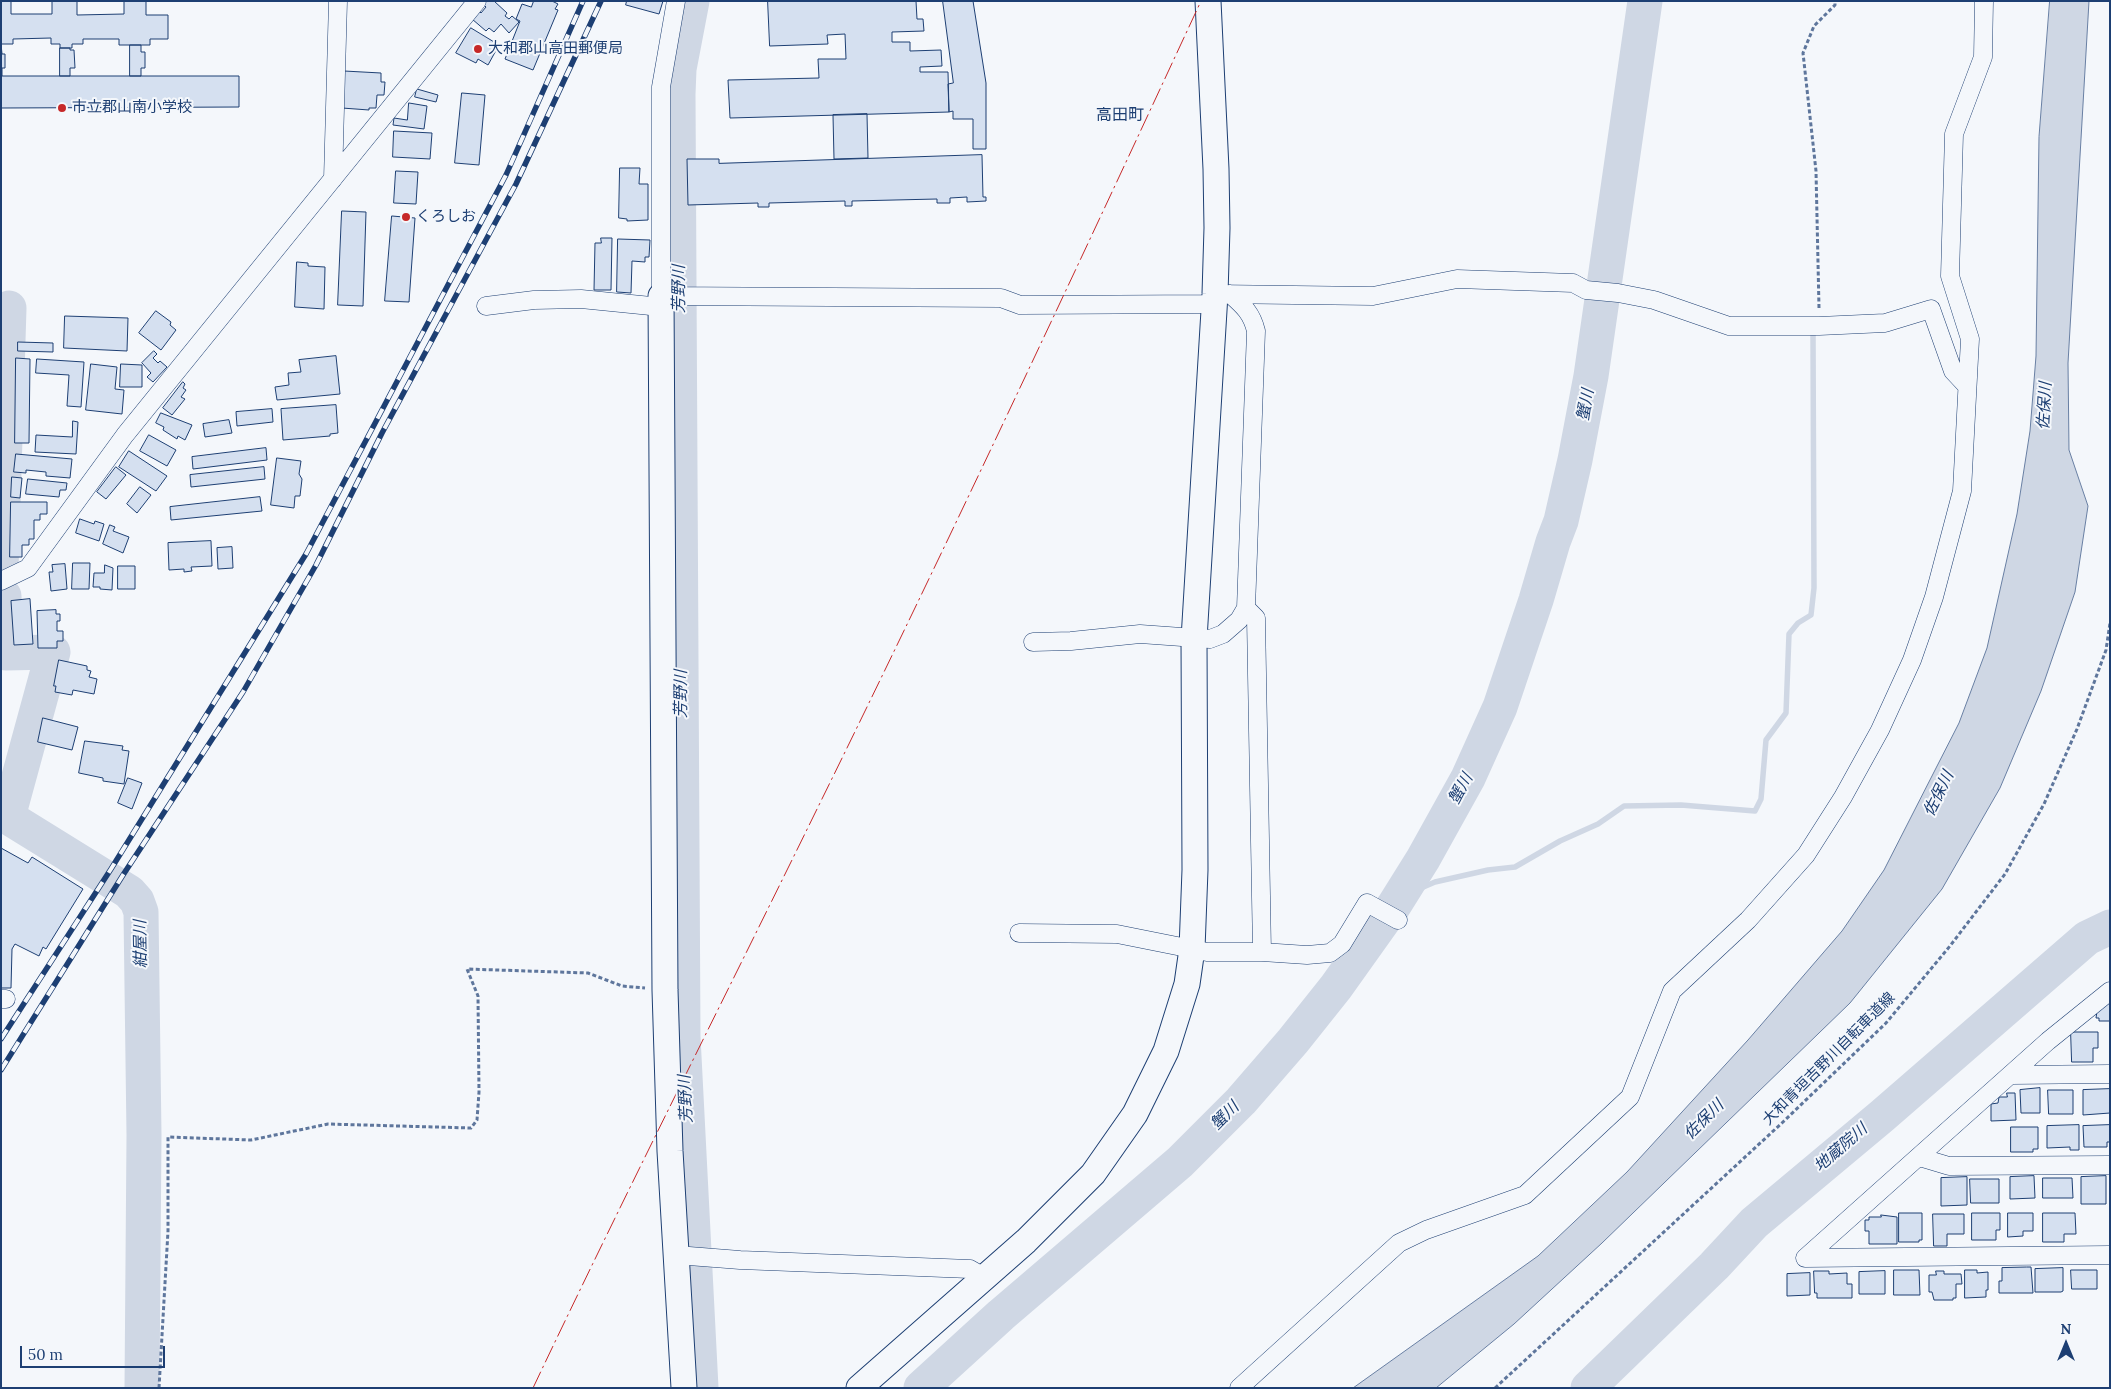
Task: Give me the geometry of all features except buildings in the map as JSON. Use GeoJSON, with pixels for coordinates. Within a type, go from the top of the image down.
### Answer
{"type":"FeatureCollection","features":[{"type":"Feature","properties":{"kind":"street"},"geometry":{"type":"LineString","coordinates":[[333,179],[338,1]]}},
{"type":"Feature","properties":{"kind":"street"},"geometry":{"type":"LineString","coordinates":[[1,581],[28,568],[125,435],[477,1]]}},
{"type":"Feature","properties":{"kind":"street"},"geometry":{"type":"LineString","coordinates":[[676,1],[661,87],[661,302],[665,990],[670,1151],[684,1388]]}},
{"type":"Feature","properties":{"kind":"street"},"geometry":{"type":"LineString","coordinates":[[859,1388],[1026,1241],[1093,1174],[1135,1114],[1166,1051],[1188,984],[1192,949],[1195,870],[1194,639],[1220,298],[1208,1]]}},
{"type":"Feature","properties":{"kind":"street"},"geometry":{"type":"LineString","coordinates":[[1239,1388],[1399,1243],[1426,1230],[1525,1195],[1630,1097],[1672,991],[1748,920],[1806,855],[1843,797],[1880,730],[1912,660],[1934,597],[1962,491],[1970,339],[1950,276],[1954,134],[1983,57],[1984,1]]}},
{"type":"Feature","properties":{"kind":"street"},"geometry":{"type":"LineString","coordinates":[[486,306],[534,300],[581,299],[661,302],[689,296],[1002,298],[1020,305],[1220,298],[1373,296],[1457,279],[1573,283],[1586,290],[1618,293],[1654,300],[1729,326],[1819,326],[1885,323],[1931,309],[1953,371],[1968,386]]}},
{"type":"Feature","properties":{"kind":"street"},"geometry":{"type":"LineString","coordinates":[[1032,642],[1071,641],[1140,634],[1210,639],[1223,634],[1239,620],[1246,608],[1256,331],[1254,319],[1246,308],[1220,298]]}},
{"type":"Feature","properties":{"kind":"street"},"geometry":{"type":"LineString","coordinates":[[1246,608],[1256,618],[1262,952]]}},
{"type":"Feature","properties":{"kind":"street"},"geometry":{"type":"LineString","coordinates":[[1019,933],[1117,934],[1207,952],[1262,952],[1307,955],[1330,953],[1342,944],[1367,904],[1398,920]]}},
{"type":"Feature","properties":{"kind":"street"},"geometry":{"type":"LineString","coordinates":[[2110,991],[2048,1041],[1805,1258],[2110,1255]]}},
{"type":"Feature","properties":{"kind":"street"},"geometry":{"type":"LineString","coordinates":[[2011,1075],[2110,1074]]}},
{"type":"Feature","properties":{"kind":"street"},"geometry":{"type":"LineString","coordinates":[[1919,1157],[1949,1166],[2110,1165]]}},
{"type":"Feature","properties":{"kind":"street"},"geometry":{"type":"LineString","coordinates":[[676,1255],[705,1258],[970,1269],[984,1278]]}},
{"type":"Feature","properties":{"kind":"path"},"geometry":{"type":"LineString","coordinates":[[1819,326],[1816,170],[1803,53],[1814,26],[1835,5],[1835,1]]}},
{"type":"Feature","properties":{"kind":"path","name":"大和青垣吉野川自転車道線"},"geometry":{"type":"LineString","coordinates":[[1495,1388],[1661,1236],[1886,1022],[1950,946],[2005,874],[2044,804],[2077,729],[2106,650],[2110,624]]}},
{"type":"Feature","properties":{"kind":"path"},"geometry":{"type":"LineString","coordinates":[[159,1388],[168,1240],[168,1137],[251,1140],[328,1124],[471,1128],[477,1120],[479,1092],[478,996],[467,969],[588,973],[622,986],[665,990]]}},
{"type":"Feature","properties":{"kind":"water","name":"佐保川"},"geometry":{"type":"Polygon","coordinates":[[[2050,1],[2089,1],[2068,363],[2069,450],[2088,506],[2075,592],[2041,691],[2000,788],[1942,889],[1850,1003],[1602,1243],[1514,1324],[1436,1388],[1353,1388],[1538,1256],[1627,1172],[1748,1040],[1842,931],[1884,870],[1959,723],[1987,648],[2017,514],[2030,431],[2036,356],[2039,137],[2050,1]]]}},
{"type":"Feature","properties":{"kind":"waterway","name":"芳野川"},"geometry":{"type":"LineString","coordinates":[[692,1],[679,69],[678,94],[683,1037],[701,1388]]}},
{"type":"Feature","properties":{"kind":"waterway","name":"蟹川"},"geometry":{"type":"LineString","coordinates":[[921,1388],[1001,1315],[1180,1162],[1241,1101],[1293,1041],[1336,987],[1393,907],[1423,859],[1468,778],[1500,707],[1561,521],[1575,460],[1591,376],[1645,1]]}},
{"type":"Feature","properties":{"kind":"waterway","name":"紺屋川"},"geometry":{"type":"LineString","coordinates":[[1,569],[9,308]]}},
{"type":"Feature","properties":{"kind":"waterway"},"geometry":{"type":"LineString","coordinates":[[1398,898],[1435,882],[1488,870],[1515,867],[1560,841],[1598,824],[1624,806],[1681,805],[1755,811],[1761,799],[1766,740],[1786,713],[1789,634],[1798,623],[1811,615],[1814,588],[1813,333]]}},
{"type":"Feature","properties":{"kind":"waterway","name":"紺屋川"},"geometry":{"type":"LineString","coordinates":[[4,596],[6,653],[53,652],[8,817],[129,892],[137,901],[141,912],[144,1135],[142,1388]]}},
{"type":"Feature","properties":{"kind":"waterway","name":"紺屋川"},"geometry":{"type":"LineString","coordinates":[[1,813],[8,817]]}},
{"type":"Feature","properties":{"kind":"waterway","name":"地蔵院川"},"geometry":{"type":"LineString","coordinates":[[1588,1388],[1714,1266],[1754,1223],[1882,1116],[2087,938],[2110,927]]}},
{"type":"Feature","properties":{"kind":"railway"},"geometry":{"type":"LineString","coordinates":[[1,1039],[111,869],[306,554],[506,175],[583,1]]}},
{"type":"Feature","properties":{"kind":"railway"},"geometry":{"type":"LineString","coordinates":[[1,1070],[123,875],[243,692],[316,565],[382,433],[516,184],[601,1]]}},
{"type":"Feature","properties":{"kind":"power"},"geometry":{"type":"LineString","coordinates":[[533,1388],[916,605],[1201,1]]}},
{"type":"Feature","properties":{"kind":"place","name":"大和郡山高田郵便局"},"geometry":{"type":"Point","coordinates":[478,49]}},
{"type":"Feature","properties":{"kind":"place","name":"市立郡山南小学校"},"geometry":{"type":"Point","coordinates":[62,108]}},
{"type":"Feature","properties":{"kind":"place","name":"くろしお"},"geometry":{"type":"Point","coordinates":[406,217]}},
{"type":"Feature","properties":{"kind":"district","name":"高田町"},"geometry":{"type":"Point","coordinates":[1120,115]}}]}
